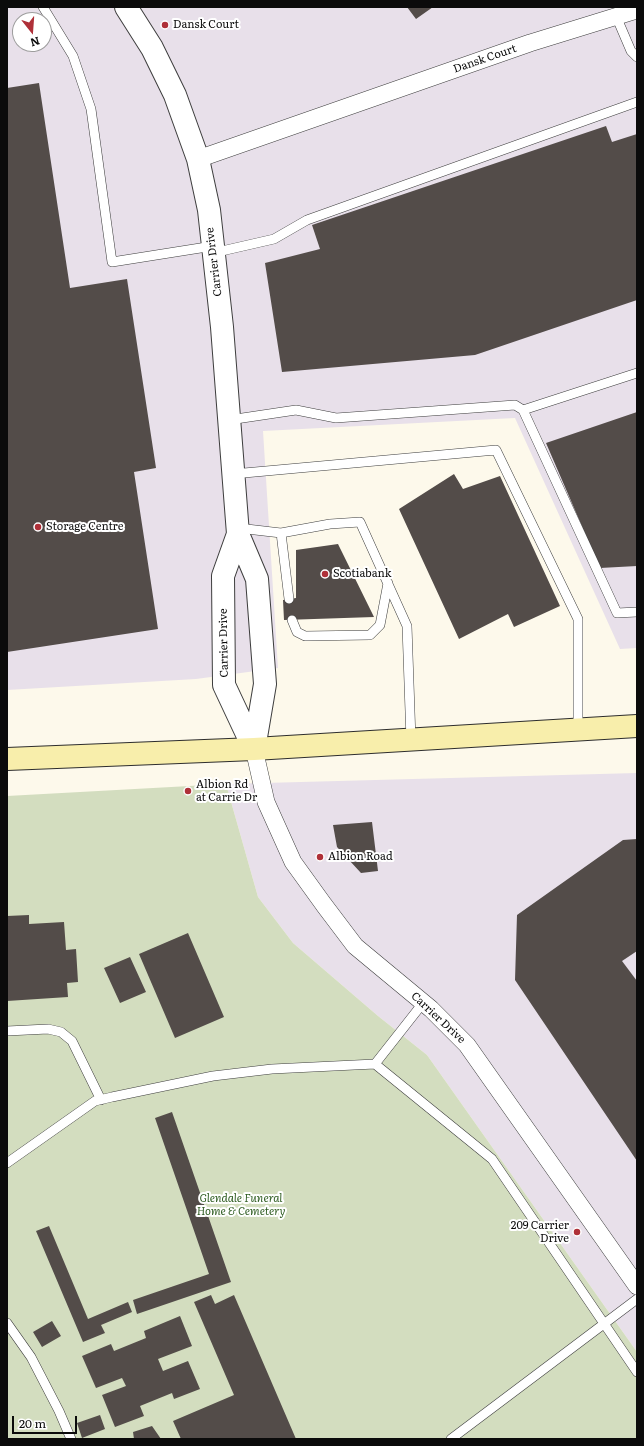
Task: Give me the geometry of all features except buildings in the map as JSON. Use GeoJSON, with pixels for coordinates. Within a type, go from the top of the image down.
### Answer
{"type":"FeatureCollection","features":[{"type":"Feature","properties":{"kind":"main road"},"geometry":{"type":"LineString","coordinates":[[7,759],[254,749],[637,726]]}},
{"type":"Feature","properties":{"kind":"street","name":"Carrier Drive"},"geometry":{"type":"LineString","coordinates":[[126,7],[152,48],[175,95],[198,159],[208,210],[222,327],[238,531],[257,579],[265,684],[254,749]]}},
{"type":"Feature","properties":{"kind":"street","name":"Dansk Court"},"geometry":{"type":"LineString","coordinates":[[198,159],[530,43],[637,10]]}},
{"type":"Feature","properties":{"kind":"street","name":"Carrier Drive"},"geometry":{"type":"LineString","coordinates":[[238,531],[223,576],[224,685],[254,749],[266,802],[293,862],[355,946],[431,1009],[467,1046],[637,1286]]}},
{"type":"Feature","properties":{"kind":"lane"},"geometry":{"type":"LineString","coordinates":[[43,7],[74,56],[91,109],[112,262],[213,250],[274,239],[307,220],[637,102]]}},
{"type":"Feature","properties":{"kind":"lane"},"geometry":{"type":"LineString","coordinates":[[616,16],[631,51],[637,57]]}},
{"type":"Feature","properties":{"kind":"lane"},"geometry":{"type":"LineString","coordinates":[[523,410],[637,373]]}},
{"type":"Feature","properties":{"kind":"lane"},"geometry":{"type":"LineString","coordinates":[[229,420],[296,410],[336,418],[515,405],[523,410],[617,614],[637,612]]}},
{"type":"Feature","properties":{"kind":"lane"},"geometry":{"type":"LineString","coordinates":[[233,474],[496,450],[578,619],[578,730]]}},
{"type":"Feature","properties":{"kind":"lane"},"geometry":{"type":"LineString","coordinates":[[238,531],[281,533],[330,524],[360,522],[407,626],[411,740]]}},
{"type":"Feature","properties":{"kind":"lane"},"geometry":{"type":"LineString","coordinates":[[281,533],[289,599]]}},
{"type":"Feature","properties":{"kind":"lane"},"geometry":{"type":"LineString","coordinates":[[292,620],[297,632],[305,636],[370,634],[380,625],[388,583]]}},
{"type":"Feature","properties":{"kind":"lane"},"geometry":{"type":"LineString","coordinates":[[375,1064],[423,1003]]}},
{"type":"Feature","properties":{"kind":"lane"},"geometry":{"type":"LineString","coordinates":[[7,1031],[48,1029],[61,1032],[72,1041],[101,1100]]}},
{"type":"Feature","properties":{"kind":"lane"},"geometry":{"type":"LineString","coordinates":[[7,1162],[95,1101],[212,1076],[272,1070],[375,1064],[492,1159],[637,1372]]}},
{"type":"Feature","properties":{"kind":"lane"},"geometry":{"type":"LineString","coordinates":[[451,1439],[637,1299]]}},
{"type":"Feature","properties":{"kind":"lane"},"geometry":{"type":"LineString","coordinates":[[7,1323],[31,1357],[59,1411],[71,1439]]}},
{"type":"Feature","properties":{"kind":"shaded area"},"geometry":{"type":"Polygon","coordinates":[[[7,7],[637,7],[637,648],[620,649],[515,418],[263,431],[278,668],[196,679],[7,690],[7,7]]]}},
{"type":"Feature","properties":{"kind":"shaded area"},"geometry":{"type":"Polygon","coordinates":[[[637,773],[637,1352],[427,1055],[378,1016],[293,943],[258,897],[226,784],[637,773]]]}},
{"type":"Feature","properties":{"kind":"green space","name":"Glendale Funeral Home & Cemetery"},"geometry":{"type":"Polygon","coordinates":[[[226,784],[258,897],[293,943],[378,1016],[427,1055],[637,1352],[637,1439],[7,1439],[7,796],[226,784]]]}},
{"type":"Feature","properties":{"kind":"place","name":"Dansk Court"},"geometry":{"type":"Point","coordinates":[165,25]}},
{"type":"Feature","properties":{"kind":"place","name":"Storage Centre"},"geometry":{"type":"Point","coordinates":[38,527]}},
{"type":"Feature","properties":{"kind":"place","name":"Scotiabank"},"geometry":{"type":"Point","coordinates":[325,574]}},
{"type":"Feature","properties":{"kind":"place","name":"Albion Rd at Carrie Dr"},"geometry":{"type":"Point","coordinates":[188,791]}},
{"type":"Feature","properties":{"kind":"place","name":"Albion Road"},"geometry":{"type":"Point","coordinates":[320,857]}},
{"type":"Feature","properties":{"kind":"place","name":"209 Carrier Drive"},"geometry":{"type":"Point","coordinates":[577,1232]}}]}
